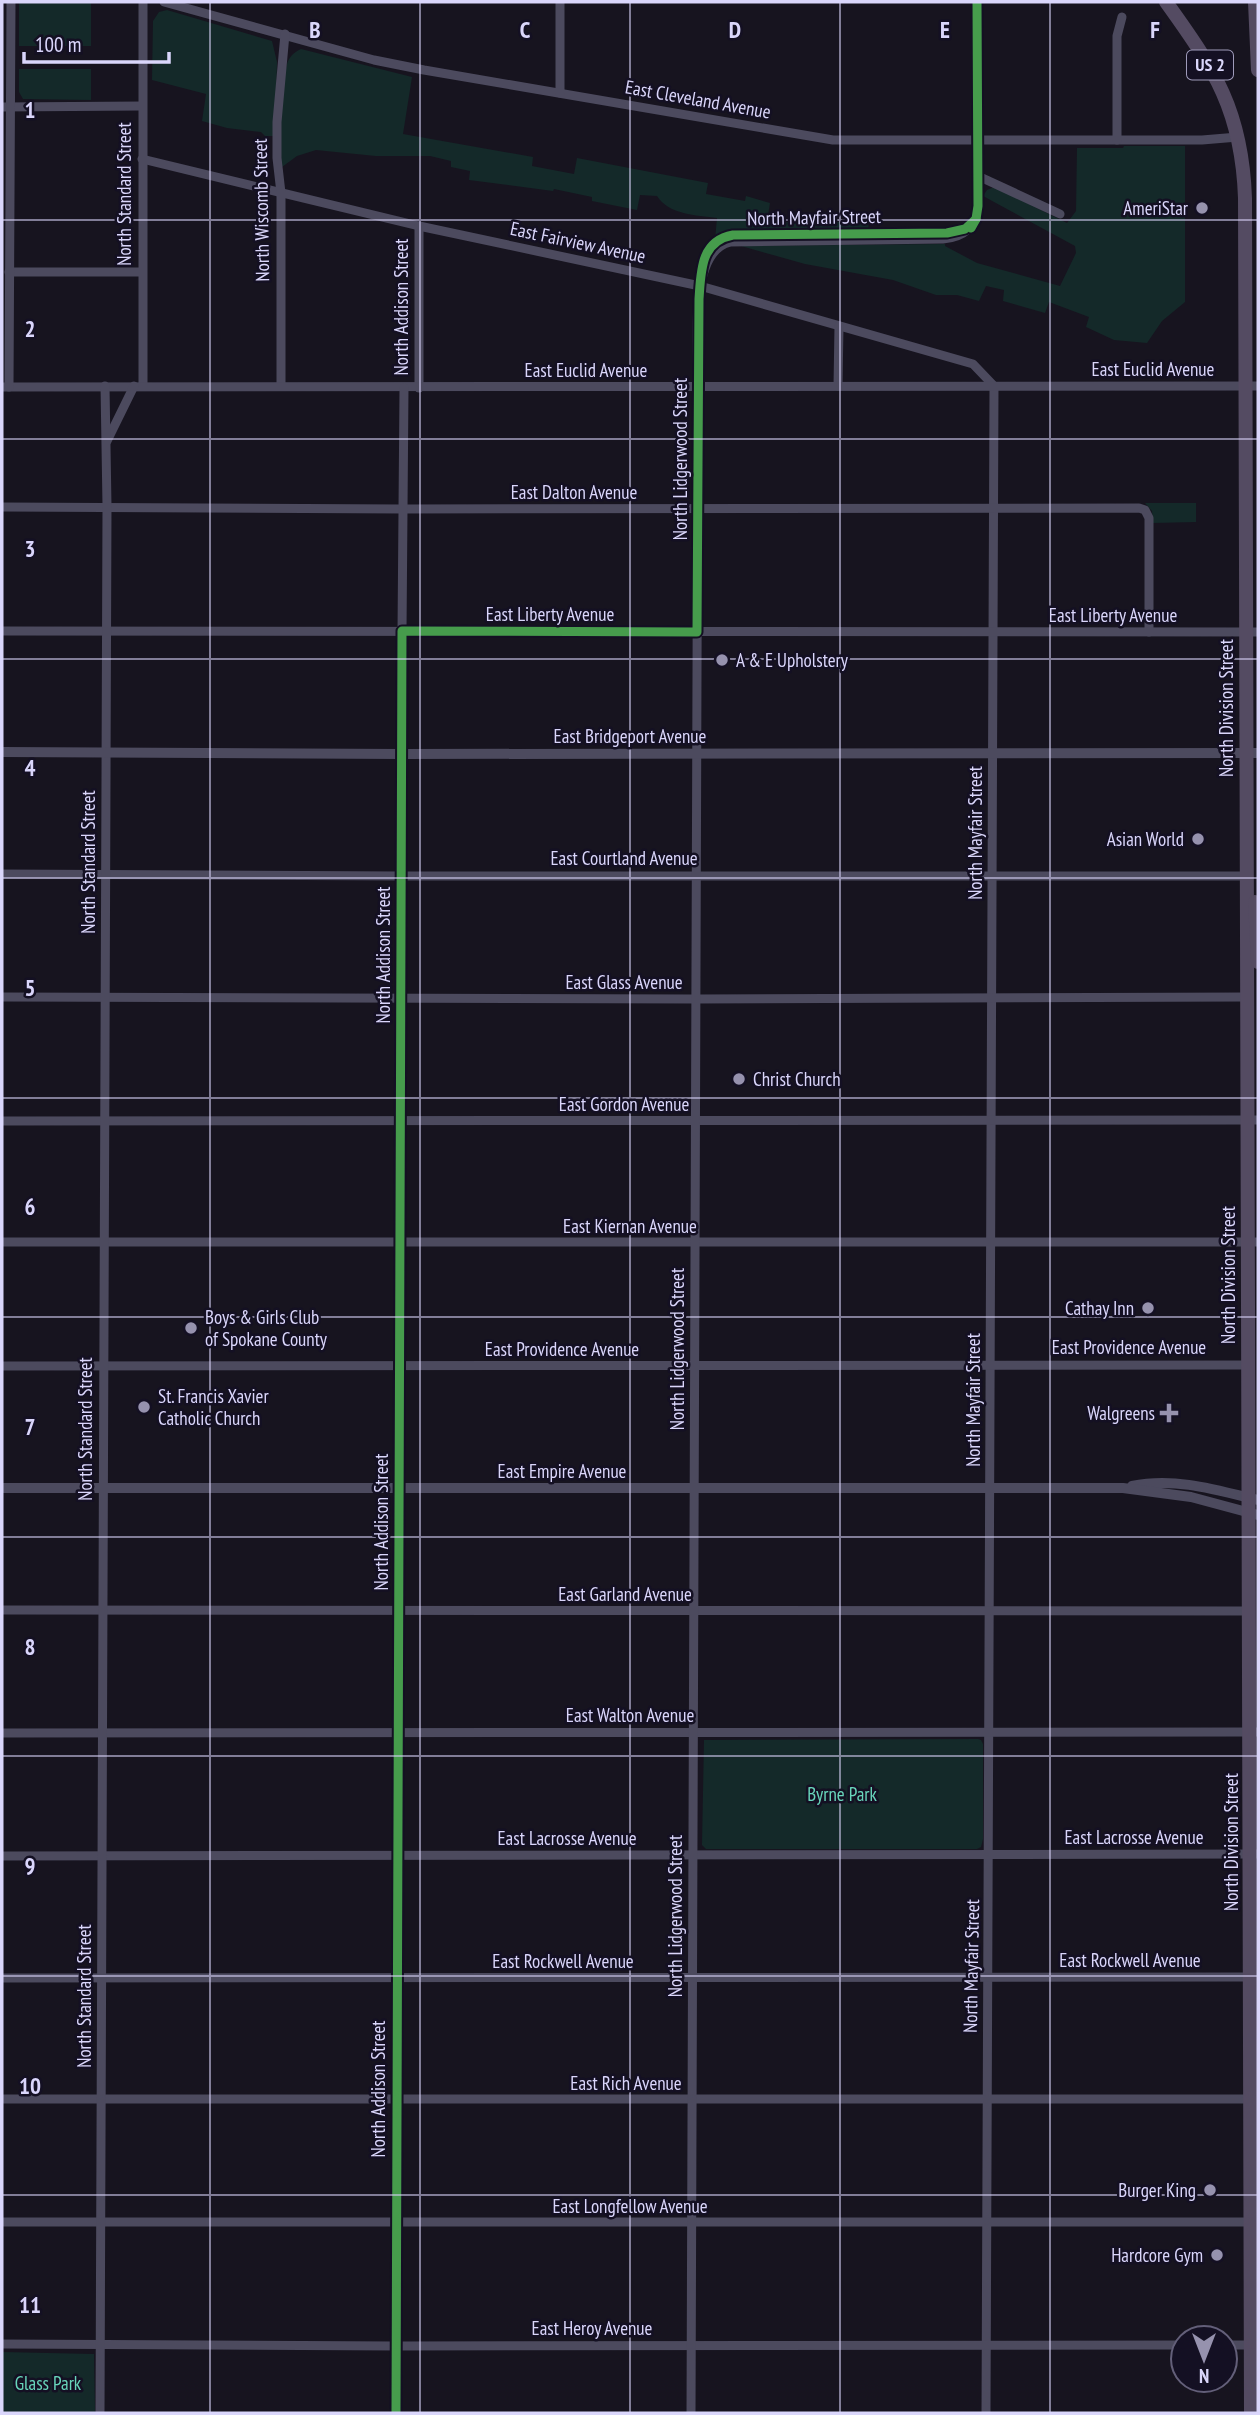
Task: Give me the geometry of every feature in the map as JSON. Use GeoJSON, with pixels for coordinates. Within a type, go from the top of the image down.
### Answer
{"type":"FeatureCollection","features":[{"type":"Feature","properties":{"kind":"main road","name":"US 2"},"geometry":{"type":"LineString","coordinates":[[1166,2],[1214,72],[1228,102],[1238,137]]}},
{"type":"Feature","properties":{"kind":"main road","name":"US 2"},"geometry":{"type":"LineString","coordinates":[[1255,2],[1258,70]]}},
{"type":"Feature","properties":{"kind":"main road","name":"North Division Street"},"geometry":{"type":"LineString","coordinates":[[1238,137],[1243,163],[1253,386],[1252,753],[1247,876],[1253,1000],[1253,1243],[1248,1365],[1254,1507],[1249,1611],[1254,1732],[1254,1870],[1250,1977],[1254,2032],[1250,2099],[1254,2183],[1250,2282],[1251,2413]]}},
{"type":"Feature","properties":{"kind":"main road"},"geometry":{"type":"LineString","coordinates":[[1247,901],[1254,901],[1256,904],[1258,962]]}},
{"type":"Feature","properties":{"kind":"main road"},"geometry":{"type":"LineString","coordinates":[[1250,2282],[1258,2308]]}},
{"type":"Feature","properties":{"kind":"street"},"geometry":{"type":"LineString","coordinates":[[6,387],[9,272],[6,107],[11,2]]}},
{"type":"Feature","properties":{"kind":"street","name":"North Standard Street"},"geometry":{"type":"LineString","coordinates":[[105,446],[138,386],[142,272],[143,2]]}},
{"type":"Feature","properties":{"kind":"street","name":"East Cleveland Avenue"},"geometry":{"type":"LineString","coordinates":[[164,2],[374,60],[483,82],[833,140],[1212,140],[1238,137]]}},
{"type":"Feature","properties":{"kind":"street"},"geometry":{"type":"LineString","coordinates":[[560,2],[560,93]]}},
{"type":"Feature","properties":{"kind":"street","name":"North Mayfair Street"},"geometry":{"type":"LineString","coordinates":[[700,286],[709,257],[717,247],[726,243],[951,238],[968,230],[976,219],[978,176],[977,2]]}},
{"type":"Feature","properties":{"kind":"street"},"geometry":{"type":"LineString","coordinates":[[1117,140],[1118,36],[1122,17]]}},
{"type":"Feature","properties":{"kind":"street","name":"North Wiscomb Street"},"geometry":{"type":"LineString","coordinates":[[281,386],[281,193],[277,122],[285,34]]}},
{"type":"Feature","properties":{"kind":"street"},"geometry":{"type":"LineString","coordinates":[[6,107],[142,106]]}},
{"type":"Feature","properties":{"kind":"street","name":"East Fairview Avenue"},"geometry":{"type":"LineString","coordinates":[[142,159],[419,226],[700,286],[973,364],[994,386]]}},
{"type":"Feature","properties":{"kind":"street"},"geometry":{"type":"LineString","coordinates":[[978,176],[1060,214]]}},
{"type":"Feature","properties":{"kind":"street","name":"North Addison Street"},"geometry":{"type":"LineString","coordinates":[[419,226],[419,387]]}},
{"type":"Feature","properties":{"kind":"street"},"geometry":{"type":"LineString","coordinates":[[9,272],[142,272]]}},
{"type":"Feature","properties":{"kind":"street","name":"North Lidgerwood Street"},"geometry":{"type":"LineString","coordinates":[[691,2413],[700,286]]}},
{"type":"Feature","properties":{"kind":"street"},"geometry":{"type":"LineString","coordinates":[[838,386],[839,326]]}},
{"type":"Feature","properties":{"kind":"street","name":"North Standard Street"},"geometry":{"type":"LineString","coordinates":[[100,2413],[107,506],[105,386]]}},
{"type":"Feature","properties":{"kind":"street","name":"North Mayfair Street"},"geometry":{"type":"LineString","coordinates":[[986,2413],[994,386]]}},
{"type":"Feature","properties":{"kind":"street","name":"East Euclid Avenue"},"geometry":{"type":"LineString","coordinates":[[6,387],[1253,386]]}},
{"type":"Feature","properties":{"kind":"street","name":"North Addison Street"},"geometry":{"type":"LineString","coordinates":[[396,2413],[396,1856],[404,387]]}},
{"type":"Feature","properties":{"kind":"street","name":"East Dalton Avenue"},"geometry":{"type":"LineString","coordinates":[[2,507],[1139,508],[1145,510],[1149,518],[1149,632]]}},
{"type":"Feature","properties":{"kind":"street","name":"East Liberty Avenue"},"geometry":{"type":"LineString","coordinates":[[2,631],[1252,632]]}},
{"type":"Feature","properties":{"kind":"street","name":"East Bridgeport Avenue"},"geometry":{"type":"LineString","coordinates":[[2,752],[1252,753]]}},
{"type":"Feature","properties":{"kind":"street","name":"East Courtland Avenue"},"geometry":{"type":"LineString","coordinates":[[2,874],[1247,876]]}},
{"type":"Feature","properties":{"kind":"street","name":"East Glass Avenue"},"geometry":{"type":"LineString","coordinates":[[2,997],[1253,1000]]}},
{"type":"Feature","properties":{"kind":"street","name":"East Gordon Avenue"},"geometry":{"type":"LineString","coordinates":[[2,1121],[1252,1120]]}},
{"type":"Feature","properties":{"kind":"street","name":"East Kiernan Avenue"},"geometry":{"type":"LineString","coordinates":[[2,1242],[1253,1243]]}},
{"type":"Feature","properties":{"kind":"street","name":"East Providence Avenue"},"geometry":{"type":"LineString","coordinates":[[2,1366],[1248,1365]]}},
{"type":"Feature","properties":{"kind":"street","name":"East Empire Avenue"},"geometry":{"type":"LineString","coordinates":[[2,1488],[1123,1488],[1254,1507]]}},
{"type":"Feature","properties":{"kind":"street","name":"East Garland Avenue"},"geometry":{"type":"LineString","coordinates":[[2,1610],[1249,1611]]}},
{"type":"Feature","properties":{"kind":"street","name":"East Walton Avenue"},"geometry":{"type":"LineString","coordinates":[[2,1733],[1254,1732]]}},
{"type":"Feature","properties":{"kind":"street","name":"East Lacrosse Avenue"},"geometry":{"type":"LineString","coordinates":[[2,1856],[1254,1854]]}},
{"type":"Feature","properties":{"kind":"street","name":"East Rockwell Avenue"},"geometry":{"type":"LineString","coordinates":[[2,1978],[1250,1977]]}},
{"type":"Feature","properties":{"kind":"street","name":"East Rich Avenue"},"geometry":{"type":"LineString","coordinates":[[2,2099],[1250,2099]]}},
{"type":"Feature","properties":{"kind":"street","name":"East Longfellow Avenue"},"geometry":{"type":"LineString","coordinates":[[2,2222],[1254,2222]]}},
{"type":"Feature","properties":{"kind":"street","name":"East Heroy Avenue"},"geometry":{"type":"LineString","coordinates":[[2,2344],[1169,2344]]}},
{"type":"Feature","properties":{"kind":"street"},"geometry":{"type":"LineString","coordinates":[[1239,2345],[1251,2345]]}},
{"type":"Feature","properties":{"kind":"green space"},"geometry":{"type":"Polygon","coordinates":[[[19,2],[91,2],[91,46],[19,46],[19,2]]]}},
{"type":"Feature","properties":{"kind":"green space"},"geometry":{"type":"Polygon","coordinates":[[[167,10],[272,41],[277,62],[275,136],[202,121],[206,94],[152,80],[153,21],[159,12],[167,10]]]}},
{"type":"Feature","properties":{"kind":"green space"},"geometry":{"type":"Polygon","coordinates":[[[301,49],[412,77],[403,134],[533,157],[532,166],[574,174],[577,158],[708,183],[706,194],[745,201],[746,196],[770,203],[767,222],[868,222],[869,232],[739,234],[715,240],[717,218],[676,211],[657,196],[640,195],[637,210],[592,201],[592,197],[554,189],[469,180],[470,171],[451,167],[451,161],[430,156],[376,156],[316,150],[297,156],[282,167],[278,132],[283,86],[289,59],[301,49]]]}},
{"type":"Feature","properties":{"kind":"green space"},"geometry":{"type":"Polygon","coordinates":[[[19,69],[91,69],[91,100],[23,99],[19,92],[19,69]]]}},
{"type":"Feature","properties":{"kind":"green space"},"geometry":{"type":"Polygon","coordinates":[[[1185,146],[1185,302],[1162,321],[1147,343],[1114,340],[1086,327],[1089,317],[1049,302],[1045,313],[1003,301],[1004,290],[986,286],[979,301],[957,295],[936,295],[893,280],[805,264],[741,246],[945,244],[977,263],[1060,286],[1076,253],[1075,246],[983,196],[987,190],[994,187],[1067,223],[1076,211],[1077,148],[1185,146]]]}},
{"type":"Feature","properties":{"kind":"green space"},"geometry":{"type":"Polygon","coordinates":[[[1145,503],[1196,503],[1196,522],[1153,523],[1152,511],[1145,503]]]}},
{"type":"Feature","properties":{"kind":"green space","name":"Byrne Park"},"geometry":{"type":"Polygon","coordinates":[[[978,1739],[983,1744],[983,1839],[981,1847],[977,1849],[706,1849],[702,1845],[704,1740],[978,1739]]]}},
{"type":"Feature","properties":{"kind":"green space","name":"Glass Park"},"geometry":{"type":"Polygon","coordinates":[[[2,2352],[94,2354],[95,2413],[2,2413],[2,2352]]]}},
{"type":"Feature","properties":{"kind":"cycle path"},"geometry":{"type":"LineString","coordinates":[[971,228],[978,206],[977,2]]}},
{"type":"Feature","properties":{"kind":"cycle path"},"geometry":{"type":"LineString","coordinates":[[396,2413],[402,631],[697,632],[699,299],[702,268],[708,251],[722,238],[733,235],[947,233],[965,229],[976,219]]}},
{"type":"Feature","properties":{"kind":"place","name":"AmeriStar"},"geometry":{"type":"Point","coordinates":[1202,208]}},
{"type":"Feature","properties":{"kind":"place","name":"A & E Upholstery"},"geometry":{"type":"Point","coordinates":[722,660]}},
{"type":"Feature","properties":{"kind":"place","name":"Asian World"},"geometry":{"type":"Point","coordinates":[1198,839]}},
{"type":"Feature","properties":{"kind":"place","name":"Christ Church"},"geometry":{"type":"Point","coordinates":[739,1079]}},
{"type":"Feature","properties":{"kind":"place","name":"Cathay Inn"},"geometry":{"type":"Point","coordinates":[1148,1308]}},
{"type":"Feature","properties":{"kind":"place","name":"Boys & Girls Club of Spokane County"},"geometry":{"type":"Point","coordinates":[191,1328]}},
{"type":"Feature","properties":{"kind":"place","name":"St. Francis Xavier Catholic Church"},"geometry":{"type":"Point","coordinates":[144,1407]}},
{"type":"Feature","properties":{"kind":"place","name":"Walgreens"},"geometry":{"type":"Point","coordinates":[1169,1413]}},
{"type":"Feature","properties":{"kind":"place","name":"Burger King"},"geometry":{"type":"Point","coordinates":[1210,2190]}},
{"type":"Feature","properties":{"kind":"place","name":"Hardcore Gym"},"geometry":{"type":"Point","coordinates":[1217,2255]}}]}
